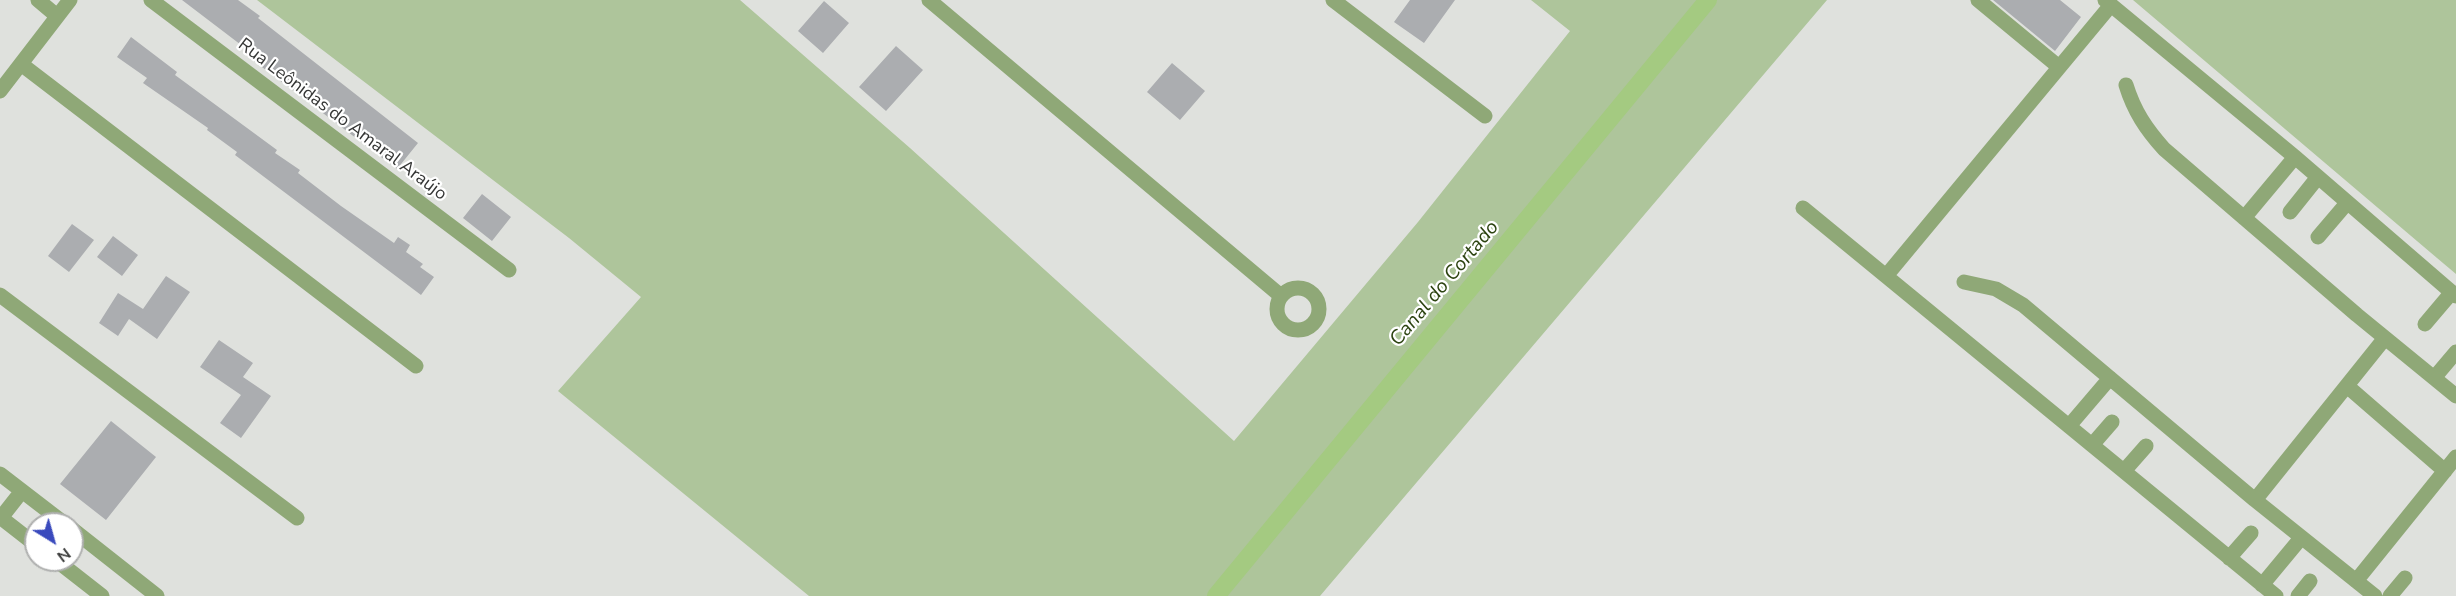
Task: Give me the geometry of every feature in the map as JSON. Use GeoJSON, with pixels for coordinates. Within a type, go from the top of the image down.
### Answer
{"type":"FeatureCollection","features":[{"type":"Feature","properties":{"kind":"street"},"geometry":{"type":"LineString","coordinates":[[38,0],[57,16]]}},
{"type":"Feature","properties":{"kind":"street"},"geometry":{"type":"LineString","coordinates":[[0,91],[70,0]]}},
{"type":"Feature","properties":{"kind":"street","name":"Rua Leônidas do Amaral Araújo"},"geometry":{"type":"LineString","coordinates":[[151,0],[508,270]]}},
{"type":"Feature","properties":{"kind":"street"},"geometry":{"type":"LineString","coordinates":[[929,0],[1281,296]]}},
{"type":"Feature","properties":{"kind":"street"},"geometry":{"type":"LineString","coordinates":[[1333,0],[1485,116]]}},
{"type":"Feature","properties":{"kind":"street"},"geometry":{"type":"LineString","coordinates":[[1978,0],[2059,67]]}},
{"type":"Feature","properties":{"kind":"street"},"geometry":{"type":"LineString","coordinates":[[1886,276],[2059,67],[2108,2],[2295,157],[2454,294],[2425,324]]}},
{"type":"Feature","properties":{"kind":"street"},"geometry":{"type":"LineString","coordinates":[[21,64],[416,366]]}},
{"type":"Feature","properties":{"kind":"street"},"geometry":{"type":"LineString","coordinates":[[2126,85],[2134,111],[2164,149],[2456,396]]}},
{"type":"Feature","properties":{"kind":"street"},"geometry":{"type":"LineString","coordinates":[[2244,218],[2295,157]]}},
{"type":"Feature","properties":{"kind":"street"},"geometry":{"type":"LineString","coordinates":[[2290,212],[2318,177]]}},
{"type":"Feature","properties":{"kind":"street"},"geometry":{"type":"LineString","coordinates":[[2318,237],[2348,203]]}},
{"type":"Feature","properties":{"kind":"street"},"geometry":{"type":"LineString","coordinates":[[1803,208],[2276,596]]}},
{"type":"Feature","properties":{"kind":"street"},"geometry":{"type":"LineString","coordinates":[[1964,282],[1996,289],[2023,305],[2255,500],[2375,596]]}},
{"type":"Feature","properties":{"kind":"street"},"geometry":{"type":"LineString","coordinates":[[0,295],[297,518]]}},
{"type":"Feature","properties":{"kind":"street"},"geometry":{"type":"LineString","coordinates":[[2255,500],[2385,338]]}},
{"type":"Feature","properties":{"kind":"street"},"geometry":{"type":"LineString","coordinates":[[2434,378],[2456,352]]}},
{"type":"Feature","properties":{"kind":"street"},"geometry":{"type":"LineString","coordinates":[[2069,426],[2110,378]]}},
{"type":"Feature","properties":{"kind":"street"},"geometry":{"type":"LineString","coordinates":[[2347,386],[2445,471]]}},
{"type":"Feature","properties":{"kind":"street"},"geometry":{"type":"LineString","coordinates":[[2092,445],[2112,422]]}},
{"type":"Feature","properties":{"kind":"street"},"geometry":{"type":"LineString","coordinates":[[2124,471],[2146,446]]}},
{"type":"Feature","properties":{"kind":"street"},"geometry":{"type":"LineString","coordinates":[[2356,581],[2456,458]]}},
{"type":"Feature","properties":{"kind":"street"},"geometry":{"type":"LineString","coordinates":[[0,474],[50,512]]}},
{"type":"Feature","properties":{"kind":"street"},"geometry":{"type":"LineString","coordinates":[[22,490],[0,518],[24,536]]}},
{"type":"Feature","properties":{"kind":"street"},"geometry":{"type":"LineString","coordinates":[[2229,558],[2251,533]]}},
{"type":"Feature","properties":{"kind":"street"},"geometry":{"type":"LineString","coordinates":[[84,538],[158,596]]}},
{"type":"Feature","properties":{"kind":"street"},"geometry":{"type":"LineString","coordinates":[[2262,585],[2301,538]]}},
{"type":"Feature","properties":{"kind":"street"},"geometry":{"type":"LineString","coordinates":[[71,572],[102,596]]}},
{"type":"Feature","properties":{"kind":"street"},"geometry":{"type":"LineString","coordinates":[[2390,596],[2405,578]]}},
{"type":"Feature","properties":{"kind":"street"},"geometry":{"type":"LineString","coordinates":[[2298,596],[2310,581]]}},
{"type":"Feature","properties":{"kind":"green space"},"geometry":{"type":"Polygon","coordinates":[[[257,0],[740,0],[910,148],[1234,441],[1418,222],[1570,31],[1531,0],[1827,0],[1320,596],[809,596],[558,391],[641,297],[569,238],[257,0]]]}},
{"type":"Feature","properties":{"kind":"green space"},"geometry":{"type":"Polygon","coordinates":[[[2133,0],[2456,0],[2456,274],[2437,258],[2133,0]]]}},
{"type":"Feature","properties":{"kind":"building"},"geometry":{"type":"Polygon","coordinates":[[[182,0],[238,0],[418,143],[397,169],[246,55],[249,51],[182,0]]]}},
{"type":"Feature","properties":{"kind":"building"},"geometry":{"type":"Polygon","coordinates":[[[1410,0],[1455,0],[1424,43],[1394,22],[1410,0]]]}},
{"type":"Feature","properties":{"kind":"building"},"geometry":{"type":"Polygon","coordinates":[[[1993,0],[2060,0],[2081,17],[2055,51],[1993,0]]]}},
{"type":"Feature","properties":{"kind":"building"},"geometry":{"type":"Polygon","coordinates":[[[824,1],[849,23],[823,53],[798,31],[824,1]]]}},
{"type":"Feature","properties":{"kind":"building"},"geometry":{"type":"Polygon","coordinates":[[[131,37],[177,72],[175,75],[277,150],[275,153],[300,170],[298,173],[341,206],[394,243],[398,237],[410,245],[406,252],[423,264],[420,267],[434,277],[421,295],[235,155],[237,152],[207,130],[208,128],[143,83],[147,78],[117,57],[131,37]]]}},
{"type":"Feature","properties":{"kind":"building"},"geometry":{"type":"Polygon","coordinates":[[[896,46],[923,70],[886,111],[859,87],[896,46]]]}},
{"type":"Feature","properties":{"kind":"building"},"geometry":{"type":"Polygon","coordinates":[[[1172,63],[1205,91],[1180,120],[1147,92],[1172,63]]]}},
{"type":"Feature","properties":{"kind":"building"},"geometry":{"type":"Polygon","coordinates":[[[482,194],[511,217],[492,241],[463,218],[482,194]]]}},
{"type":"Feature","properties":{"kind":"building"},"geometry":{"type":"Polygon","coordinates":[[[72,224],[94,240],[69,272],[48,256],[72,224]]]}},
{"type":"Feature","properties":{"kind":"building"},"geometry":{"type":"Polygon","coordinates":[[[113,236],[138,255],[122,276],[97,257],[113,236]]]}},
{"type":"Feature","properties":{"kind":"building"},"geometry":{"type":"Polygon","coordinates":[[[166,276],[190,292],[157,339],[129,319],[118,336],[99,323],[118,293],[143,309],[166,276]]]}},
{"type":"Feature","properties":{"kind":"building"},"geometry":{"type":"Polygon","coordinates":[[[219,340],[253,363],[243,377],[271,396],[241,438],[220,423],[241,395],[200,367],[219,340]]]}},
{"type":"Feature","properties":{"kind":"building"},"geometry":{"type":"Polygon","coordinates":[[[111,421],[156,457],[106,520],[60,484],[111,421]]]}},
{"type":"Feature","properties":{"kind":"waterway","name":"Canal do Cortado"},"geometry":{"type":"LineString","coordinates":[[1216,596],[1708,0]]}}]}
